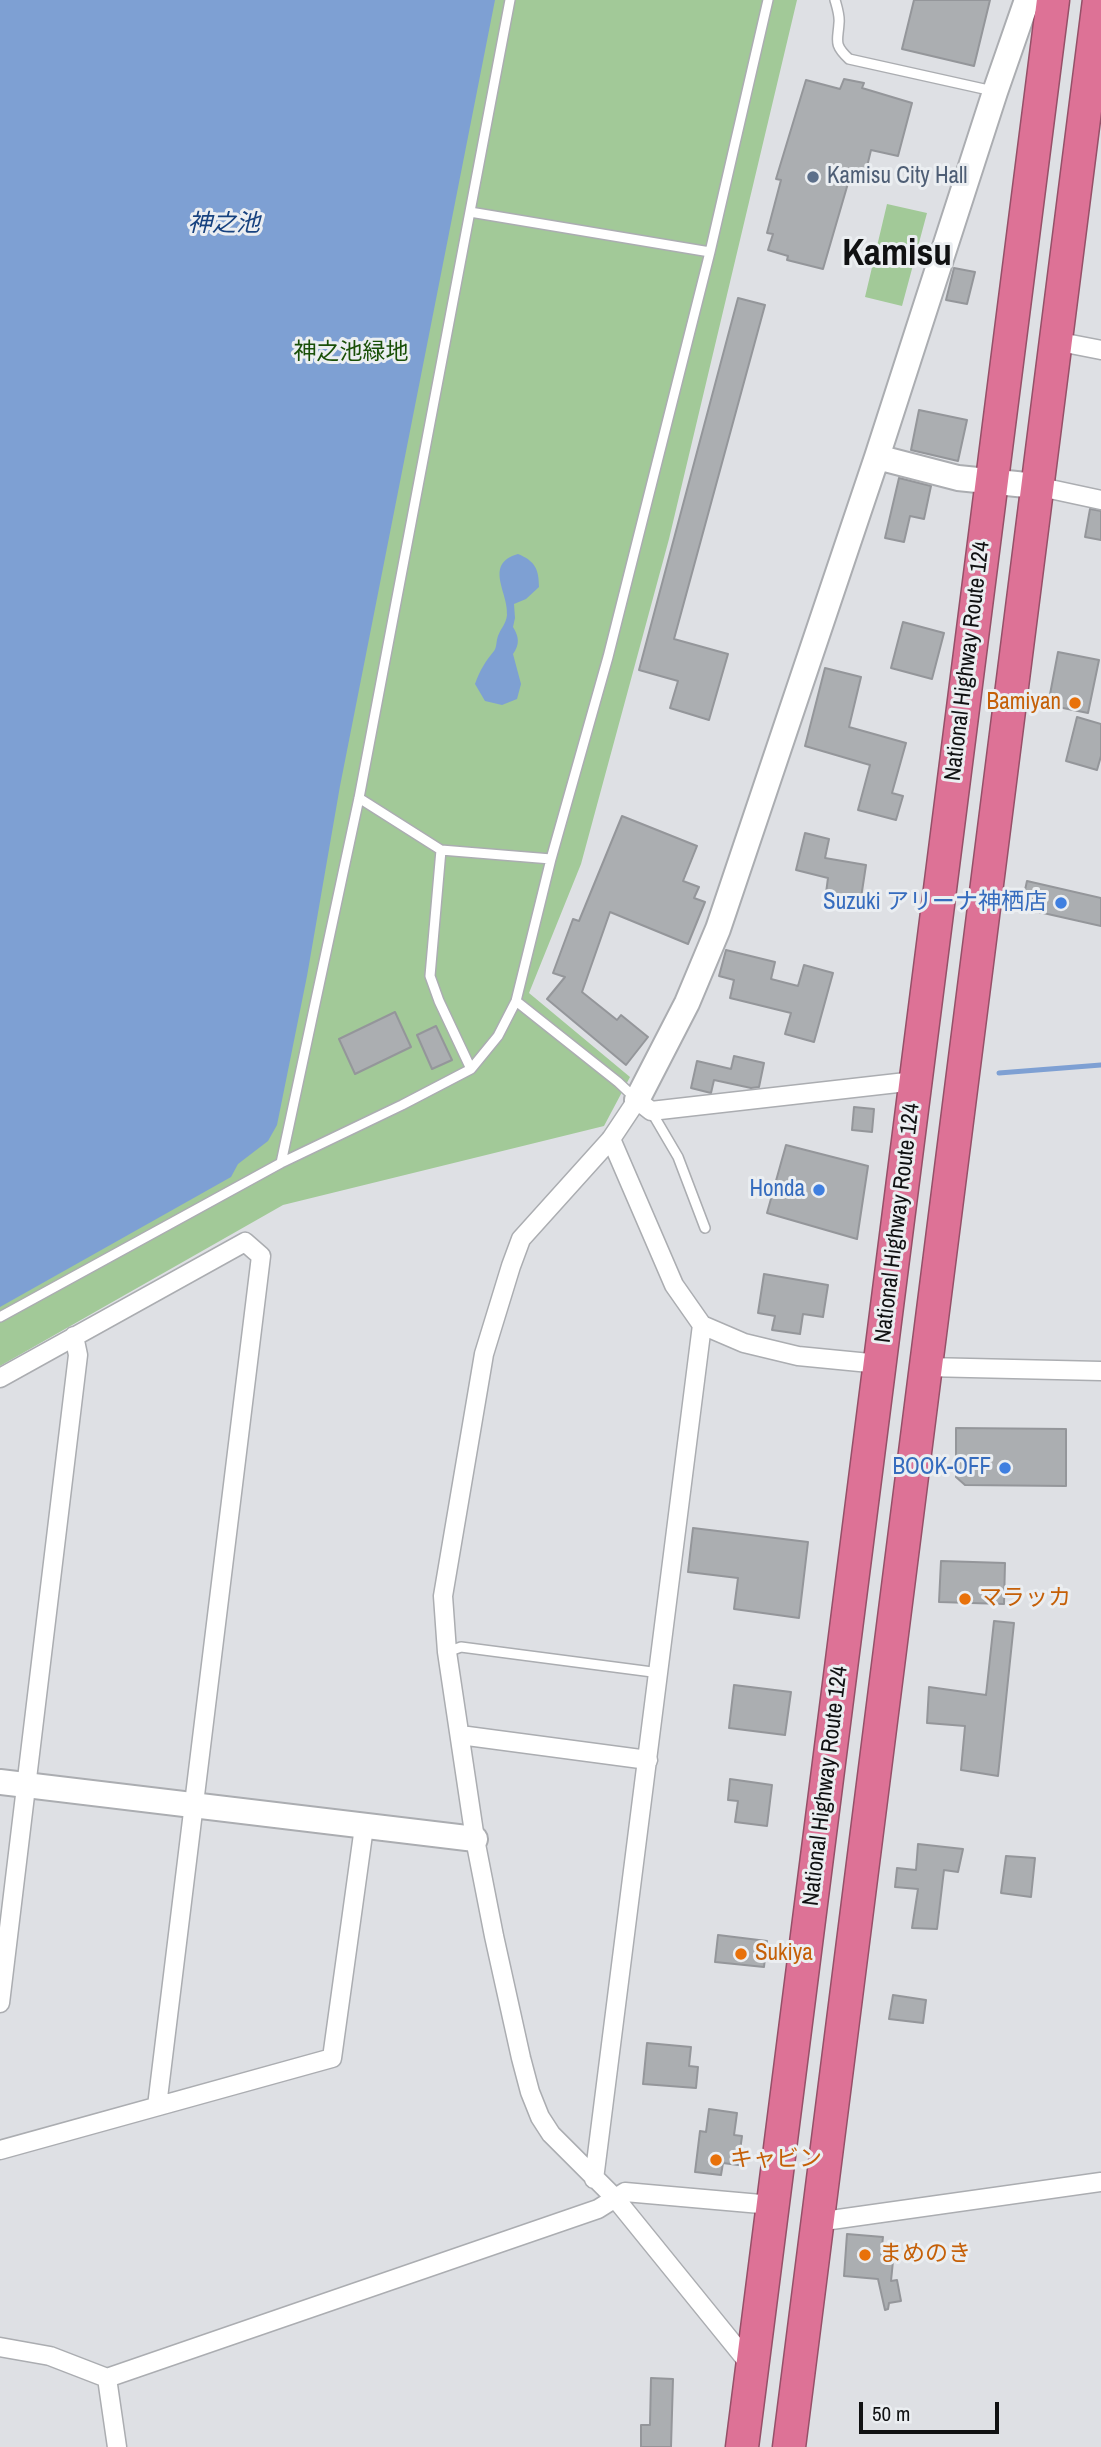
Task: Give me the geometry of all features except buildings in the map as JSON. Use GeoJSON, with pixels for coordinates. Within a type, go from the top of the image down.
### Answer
{"type":"FeatureCollection","features":[{"type":"Feature","properties":{"kind":"highway","name":"National Highway Route 124"},"geometry":{"type":"LineString","coordinates":[[742,2447],[1053,0]]}},
{"type":"Feature","properties":{"kind":"highway","name":"National Highway Route 124"},"geometry":{"type":"LineString","coordinates":[[789,2447],[1098,0]]}},
{"type":"Feature","properties":{"kind":"street"},"geometry":{"type":"LineString","coordinates":[[752,2367],[615,2198],[551,2134],[540,2117],[530,2092],[475,1839],[447,1652],[443,1596],[484,1353],[511,1266],[521,1239],[644,1106],[718,929],[1027,0]]}},
{"type":"Feature","properties":{"kind":"street"},"geometry":{"type":"LineString","coordinates":[[1055,341],[1101,350]]}},
{"type":"Feature","properties":{"kind":"street"},"geometry":{"type":"LineString","coordinates":[[877,457],[958,478],[1036,486],[1101,500]]}},
{"type":"Feature","properties":{"kind":"street"},"geometry":{"type":"LineString","coordinates":[[644,1106],[915,1081]]}},
{"type":"Feature","properties":{"kind":"street"},"geometry":{"type":"LineString","coordinates":[[611,1139],[674,1284],[702,1325],[744,1343],[798,1356],[880,1364]]}},
{"type":"Feature","properties":{"kind":"street"},"geometry":{"type":"LineString","coordinates":[[0,1378],[245,1242],[261,1256],[157,2106]]}},
{"type":"Feature","properties":{"kind":"street"},"geometry":{"type":"LineString","coordinates":[[594,2179],[702,1325]]}},
{"type":"Feature","properties":{"kind":"street"},"geometry":{"type":"LineString","coordinates":[[0,2003],[78,1355],[74,1336]]}},
{"type":"Feature","properties":{"kind":"street"},"geometry":{"type":"LineString","coordinates":[[926,1367],[1101,1371]]}},
{"type":"Feature","properties":{"kind":"street"},"geometry":{"type":"LineString","coordinates":[[460,1735],[648,1760]]}},
{"type":"Feature","properties":{"kind":"street"},"geometry":{"type":"LineString","coordinates":[[0,1782],[475,1839]]}},
{"type":"Feature","properties":{"kind":"street"},"geometry":{"type":"LineString","coordinates":[[0,2150],[332,2058],[364,1827]]}},
{"type":"Feature","properties":{"kind":"street"},"geometry":{"type":"LineString","coordinates":[[817,2222],[1101,2182]]}},
{"type":"Feature","properties":{"kind":"street"},"geometry":{"type":"LineString","coordinates":[[0,2347],[50,2356],[107,2378],[598,2208],[625,2192],[772,2205]]}},
{"type":"Feature","properties":{"kind":"street"},"geometry":{"type":"LineString","coordinates":[[107,2378],[117,2447]]}},
{"type":"Feature","properties":{"kind":"lane"},"geometry":{"type":"LineString","coordinates":[[281,1163],[359,798],[509,0]]}},
{"type":"Feature","properties":{"kind":"lane"},"geometry":{"type":"LineString","coordinates":[[0,1317],[281,1163],[471,1069],[498,1036],[516,1001],[551,859],[608,657],[710,253],[768,0]]}},
{"type":"Feature","properties":{"kind":"lane"},"geometry":{"type":"LineString","coordinates":[[835,0],[839,22],[835,37],[840,51],[849,59],[995,92]]}},
{"type":"Feature","properties":{"kind":"lane"},"geometry":{"type":"LineString","coordinates":[[470,212],[710,253]]}},
{"type":"Feature","properties":{"kind":"lane"},"geometry":{"type":"LineString","coordinates":[[359,798],[441,849],[551,859]]}},
{"type":"Feature","properties":{"kind":"lane"},"geometry":{"type":"LineString","coordinates":[[441,849],[430,976],[471,1069]]}},
{"type":"Feature","properties":{"kind":"lane"},"geometry":{"type":"LineString","coordinates":[[516,1001],[644,1106],[678,1157],[705,1228]]}},
{"type":"Feature","properties":{"kind":"lane"},"geometry":{"type":"LineString","coordinates":[[447,1652],[461,1647],[660,1673]]}},
{"type":"Feature","properties":{"kind":"green space","name":"神之池緑地"},"geometry":{"type":"Polygon","coordinates":[[[0,0],[797,0],[669,539],[581,864],[529,993],[630,1077],[604,1126],[283,1205],[0,1366],[0,0]]]}},
{"type":"Feature","properties":{"kind":"green space"},"geometry":{"type":"Polygon","coordinates":[[[887,204],[927,213],[902,306],[865,297],[887,204]]]}},
{"type":"Feature","properties":{"kind":"water","name":"神之池"},"geometry":{"type":"Polygon","coordinates":[[[0,0],[495,0],[340,786],[307,976],[277,1125],[268,1141],[238,1164],[231,1177],[0,1307],[0,0]]]}},
{"type":"Feature","properties":{"kind":"water"},"geometry":{"type":"Polygon","coordinates":[[[518,554],[535,566],[539,587],[526,599],[514,604],[513,627],[518,640],[513,654],[521,684],[517,699],[502,705],[485,701],[475,684],[495,649],[506,618],[507,606],[500,580],[502,565],[518,554]]]}},
{"type":"Feature","properties":{"kind":"waterway"},"geometry":{"type":"LineString","coordinates":[[999,1073],[1101,1065]]}},
{"type":"Feature","properties":{"kind":"place","name":"Kamisu City Hall"},"geometry":{"type":"Point","coordinates":[813,177]}},
{"type":"Feature","properties":{"kind":"place","name":"Bamiyan"},"geometry":{"type":"Point","coordinates":[1075,703]}},
{"type":"Feature","properties":{"kind":"place","name":"Suzuki アリーナ神栖店"},"geometry":{"type":"Point","coordinates":[1061,903]}},
{"type":"Feature","properties":{"kind":"place","name":"Honda"},"geometry":{"type":"Point","coordinates":[819,1190]}},
{"type":"Feature","properties":{"kind":"place","name":"BOOK-OFF"},"geometry":{"type":"Point","coordinates":[1005,1468]}},
{"type":"Feature","properties":{"kind":"place","name":"マラッカ"},"geometry":{"type":"Point","coordinates":[965,1599]}},
{"type":"Feature","properties":{"kind":"place","name":"Sukiya"},"geometry":{"type":"Point","coordinates":[741,1954]}},
{"type":"Feature","properties":{"kind":"place","name":"キャビン"},"geometry":{"type":"Point","coordinates":[716,2160]}},
{"type":"Feature","properties":{"kind":"place","name":"まめのき"},"geometry":{"type":"Point","coordinates":[865,2255]}},
{"type":"Feature","properties":{"kind":"district","name":"Kamisu"},"geometry":{"type":"Point","coordinates":[897,255]}}]}
